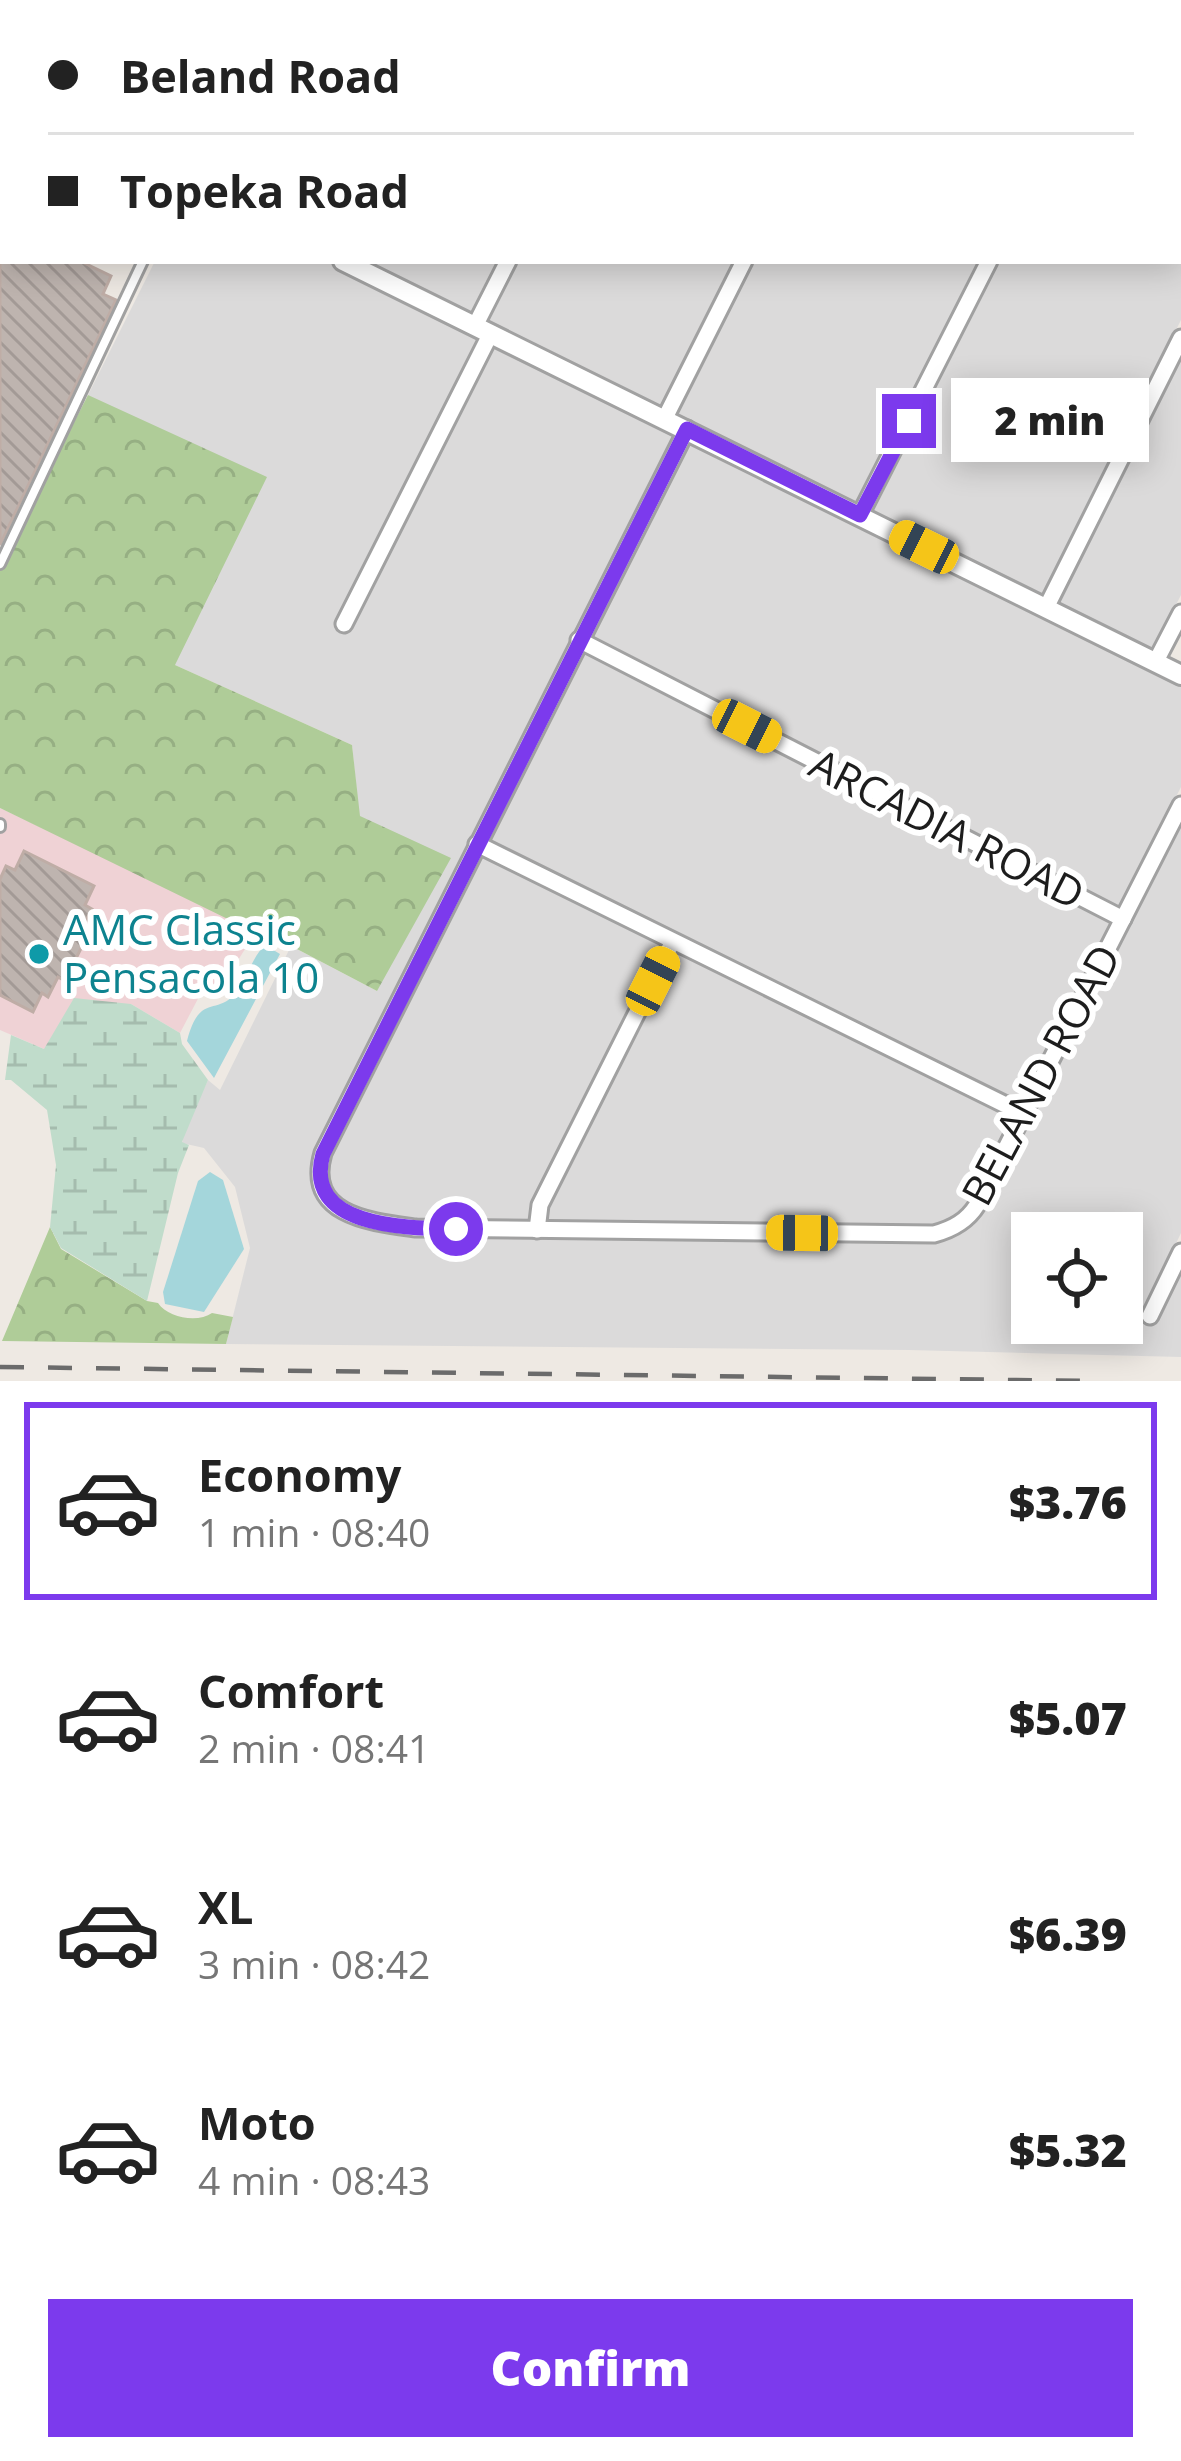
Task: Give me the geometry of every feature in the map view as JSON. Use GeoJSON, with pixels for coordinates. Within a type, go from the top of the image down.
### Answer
{"type":"FeatureCollection","features":[{"type":"Feature","properties":{"kind":"street"},"geometry":{"type":"LineString","coordinates":[[350,264],[1181,675]]}},
{"type":"Feature","properties":{"kind":"street"},"geometry":{"type":"LineString","coordinates":[[344,624],[483,329],[507,264]]}},
{"type":"Feature","properties":{"kind":"street"},"geometry":{"type":"LineString","coordinates":[[664,418],[742,264]]}},
{"type":"Feature","properties":{"kind":"street"},"geometry":{"type":"LineString","coordinates":[[860,515],[987,264]]}},
{"type":"Feature","properties":{"kind":"street"},"geometry":{"type":"LineString","coordinates":[[1046,608],[1181,338]]}},
{"type":"Feature","properties":{"kind":"street"},"geometry":{"type":"LineString","coordinates":[[687,429],[477,844],[1024,1114]]}},
{"type":"Feature","properties":{"kind":"street"},"geometry":{"type":"LineString","coordinates":[[1155,662],[1181,613]]}},
{"type":"Feature","properties":{"kind":"street","name":"ARCADIA ROAD"},"geometry":{"type":"LineString","coordinates":[[579,640],[1124,919]]}},
{"type":"Feature","properties":{"kind":"street","name":"BELAND ROAD"},"geometry":{"type":"LineString","coordinates":[[477,844],[323,1154],[320,1178],[330,1202],[340,1210],[386,1225],[934,1234],[961,1224],[972,1214],[1181,805]]}},
{"type":"Feature","properties":{"kind":"street"},"geometry":{"type":"LineString","coordinates":[[537,1230],[540,1205],[672,944]]}},
{"type":"Feature","properties":{"kind":"street"},"geometry":{"type":"LineString","coordinates":[[1150,1316],[1181,1252]]}},
{"type":"Feature","properties":{"kind":"lane"},"geometry":{"type":"LineString","coordinates":[[0,564],[142,264]]}},
{"type":"Feature","properties":{"kind":"shaded area"},"geometry":{"type":"Polygon","coordinates":[[[154,264],[334,264],[480,336],[333,626],[347,634],[495,343],[676,432],[316,1150],[312,1179],[328,1211],[357,1224],[417,1236],[935,1242],[953,1237],[985,1208],[1181,823],[1181,1233],[1143,1312],[1143,1212],[1011,1212],[1011,1344],[1143,1344],[1143,1319],[1155,1325],[1181,1271],[1181,1357],[226,1344],[250,1248],[235,1187],[204,1148],[182,1143],[208,1080],[220,1090],[291,946],[377,991],[352,745],[175,665],[88,395],[154,264]]]}},
{"type":"Feature","properties":{"kind":"shaded area"},"geometry":{"type":"Polygon","coordinates":[[[365,264],[497,264],[471,316],[365,264]]]}},
{"type":"Feature","properties":{"kind":"shaded area"},"geometry":{"type":"Polygon","coordinates":[[[516,264],[733,264],[660,408],[486,323],[516,264]]]}},
{"type":"Feature","properties":{"kind":"shaded area"},"geometry":{"type":"Polygon","coordinates":[[[752,264],[978,264],[856,506],[675,416],[752,264]]]}},
{"type":"Feature","properties":{"kind":"shaded area"},"geometry":{"type":"Polygon","coordinates":[[[996,264],[1181,264],[1181,320],[1041,598],[871,513],[996,264]]]}},
{"type":"Feature","properties":{"kind":"shaded area"},"geometry":{"type":"Polygon","coordinates":[[[1181,356],[1181,595],[1151,653],[1056,605],[1181,356]]]}},
{"type":"Feature","properties":{"kind":"shaded area"},"geometry":{"type":"Polygon","coordinates":[[[691,439],[1181,684],[1181,787],[1119,909],[590,638],[691,439]]]}},
{"type":"Feature","properties":{"kind":"shaded area"},"geometry":{"type":"Polygon","coordinates":[[[583,651],[1113,921],[1020,1104],[487,842],[583,651]]]}},
{"type":"Feature","properties":{"kind":"shaded area"},"geometry":{"type":"Polygon","coordinates":[[[0,808],[257,930],[225,981],[213,993],[201,993],[180,1033],[131,1004],[44,1049],[0,1030],[0,808]]]}},
{"type":"Feature","properties":{"kind":"shaded area"},"geometry":{"type":"Polygon","coordinates":[[[481,854],[662,946],[533,1201],[529,1223],[416,1221],[343,1204],[331,1189],[327,1168],[331,1156],[481,854]]]}},
{"type":"Feature","properties":{"kind":"shaded area"},"geometry":{"type":"Polygon","coordinates":[[[676,953],[1014,1117],[965,1209],[932,1227],[545,1223],[548,1208],[676,953]]]}},
{"type":"Feature","properties":{"kind":"green space"},"geometry":{"type":"Polygon","coordinates":[[[88,395],[267,477],[175,665],[352,745],[360,816],[451,858],[377,991],[274,937],[0,808],[0,567],[88,395]]]}},
{"type":"Feature","properties":{"kind":"green space"},"geometry":{"type":"Polygon","coordinates":[[[74,998],[131,1004],[180,1033],[182,1044],[208,1080],[182,1142],[189,1145],[147,1301],[61,1248],[50,1227],[56,1165],[47,1110],[5,1080],[11,1035],[44,1049],[74,998]]]}},
{"type":"Feature","properties":{"kind":"green space"},"geometry":{"type":"Polygon","coordinates":[[[50,1227],[61,1249],[169,1312],[191,1318],[212,1313],[233,1317],[226,1344],[2,1341],[50,1227]]]}},
{"type":"Feature","properties":{"kind":"water"},"geometry":{"type":"Polygon","coordinates":[[[265,945],[280,954],[214,1078],[187,1041],[192,1026],[202,1011],[234,995],[265,945]]]}},
{"type":"Feature","properties":{"kind":"water"},"geometry":{"type":"Polygon","coordinates":[[[210,1172],[223,1180],[244,1249],[204,1312],[165,1304],[163,1292],[198,1181],[210,1172]]]}},
{"type":"Feature","properties":{"kind":"building"},"geometry":{"type":"Polygon","coordinates":[[[0,264],[86,264],[111,276],[103,294],[116,300],[0,545],[0,264]]]}},
{"type":"Feature","properties":{"kind":"building","name":"AMC Classic Pensacola 10"},"geometry":{"type":"Polygon","coordinates":[[[24,851],[94,886],[85,905],[92,909],[83,927],[90,930],[65,981],[58,977],[48,997],[42,993],[33,1012],[0,995],[0,879],[6,866],[15,870],[24,851]]]}},
{"type":"Feature","properties":{"kind":"railway"},"geometry":{"type":"LineString","coordinates":[[0,1367],[1094,1381]]}},
{"type":"Feature","properties":{"kind":"place","name":"AMC Classic Pensacola 10"},"geometry":{"type":"Point","coordinates":[39,954]}},
{"type":"Feature","properties":{"kind":"route"},"geometry":{"type":"LineString","coordinates":[[456,1229],[386,1225],[340,1210],[323,1191],[323,1154],[687,429],[860,515],[909,421]]}}]}
